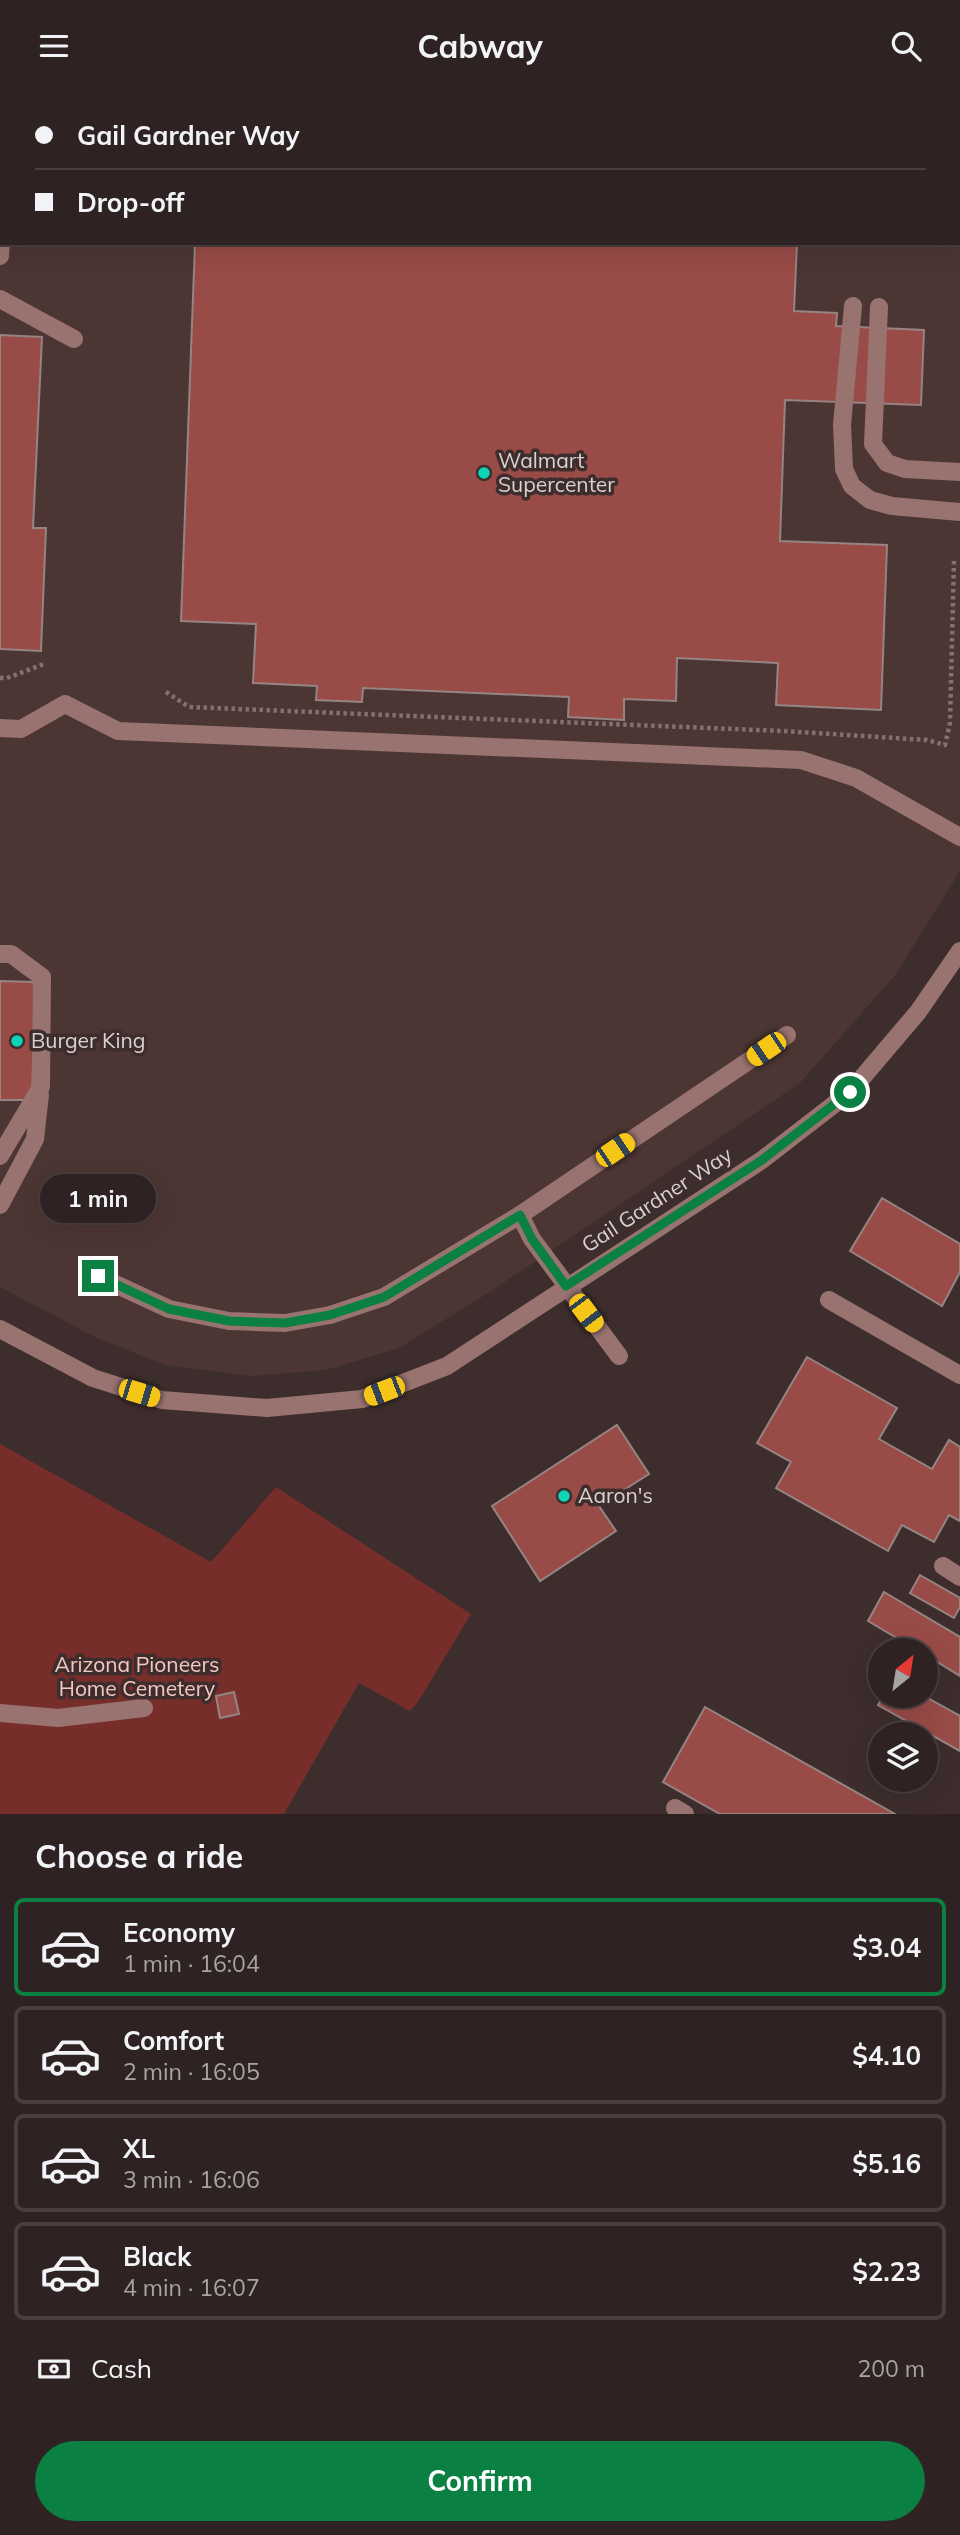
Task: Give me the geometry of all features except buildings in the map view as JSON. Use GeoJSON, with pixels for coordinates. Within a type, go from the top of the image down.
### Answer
{"type":"FeatureCollection","features":[{"type":"Feature","properties":{"kind":"street"},"geometry":{"type":"LineString","coordinates":[[0,299],[74,339]]}},
{"type":"Feature","properties":{"kind":"street"},"geometry":{"type":"LineString","coordinates":[[853,306],[842,425],[844,469],[852,486],[870,500],[892,506],[960,512]]}},
{"type":"Feature","properties":{"kind":"street"},"geometry":{"type":"LineString","coordinates":[[879,307],[873,444],[887,463],[905,469],[960,472]]}},
{"type":"Feature","properties":{"kind":"street"},"geometry":{"type":"LineString","coordinates":[[0,727],[21,729],[65,704],[118,731],[801,760],[856,778],[960,838]]}},
{"type":"Feature","properties":{"kind":"street","name":"Gail Gardner Way"},"geometry":{"type":"LineString","coordinates":[[0,1329],[93,1378],[162,1400],[267,1409],[362,1399],[447,1366],[762,1160],[850,1092],[918,1012],[960,951]]}},
{"type":"Feature","properties":{"kind":"street"},"geometry":{"type":"LineString","coordinates":[[0,1205],[35,1139],[41,1087],[42,977],[5,954]]}},
{"type":"Feature","properties":{"kind":"street"},"geometry":{"type":"LineString","coordinates":[[98,1276],[169,1309],[229,1321],[285,1323],[330,1315],[384,1297],[520,1215],[787,1035]]}},
{"type":"Feature","properties":{"kind":"street"},"geometry":{"type":"LineString","coordinates":[[0,1156],[41,1087]]}},
{"type":"Feature","properties":{"kind":"street"},"geometry":{"type":"LineString","coordinates":[[520,1215],[532,1239],[619,1356]]}},
{"type":"Feature","properties":{"kind":"street"},"geometry":{"type":"LineString","coordinates":[[829,1300],[960,1375]]}},
{"type":"Feature","properties":{"kind":"street"},"geometry":{"type":"LineString","coordinates":[[943,1566],[960,1577]]}},
{"type":"Feature","properties":{"kind":"street"},"geometry":{"type":"LineString","coordinates":[[0,1713],[58,1718],[144,1708]]}},
{"type":"Feature","properties":{"kind":"path"},"geometry":{"type":"LineString","coordinates":[[166,692],[189,707],[783,731],[926,740],[945,745],[950,723],[954,560]]}},
{"type":"Feature","properties":{"kind":"path"},"geometry":{"type":"LineString","coordinates":[[0,678],[7,678],[44,664]]}},
{"type":"Feature","properties":{"kind":"shaded area"},"geometry":{"type":"Polygon","coordinates":[[[0,245],[960,245],[960,871],[896,974],[800,1083],[490,1292],[399,1348],[326,1370],[251,1376],[165,1365],[95,1337],[0,1287],[0,245]]]}},
{"type":"Feature","properties":{"kind":"green space","name":"Arizona Pioneers Home Cemetery"},"geometry":{"type":"Polygon","coordinates":[[[0,1444],[211,1562],[276,1487],[471,1614],[410,1711],[359,1683],[284,1814],[0,1814],[0,1444]]]}},
{"type":"Feature","properties":{"kind":"place","name":"Walmart Supercenter"},"geometry":{"type":"Point","coordinates":[484,473]}},
{"type":"Feature","properties":{"kind":"place","name":"Burger King"},"geometry":{"type":"Point","coordinates":[17,1041]}},
{"type":"Feature","properties":{"kind":"place","name":"Aaron's"},"geometry":{"type":"Point","coordinates":[564,1496]}},
{"type":"Feature","properties":{"kind":"route"},"geometry":{"type":"LineString","coordinates":[[98,1276],[169,1309],[229,1321],[285,1323],[330,1315],[384,1297],[520,1215],[532,1239],[566,1286],[762,1160],[850,1092]]}}]}
